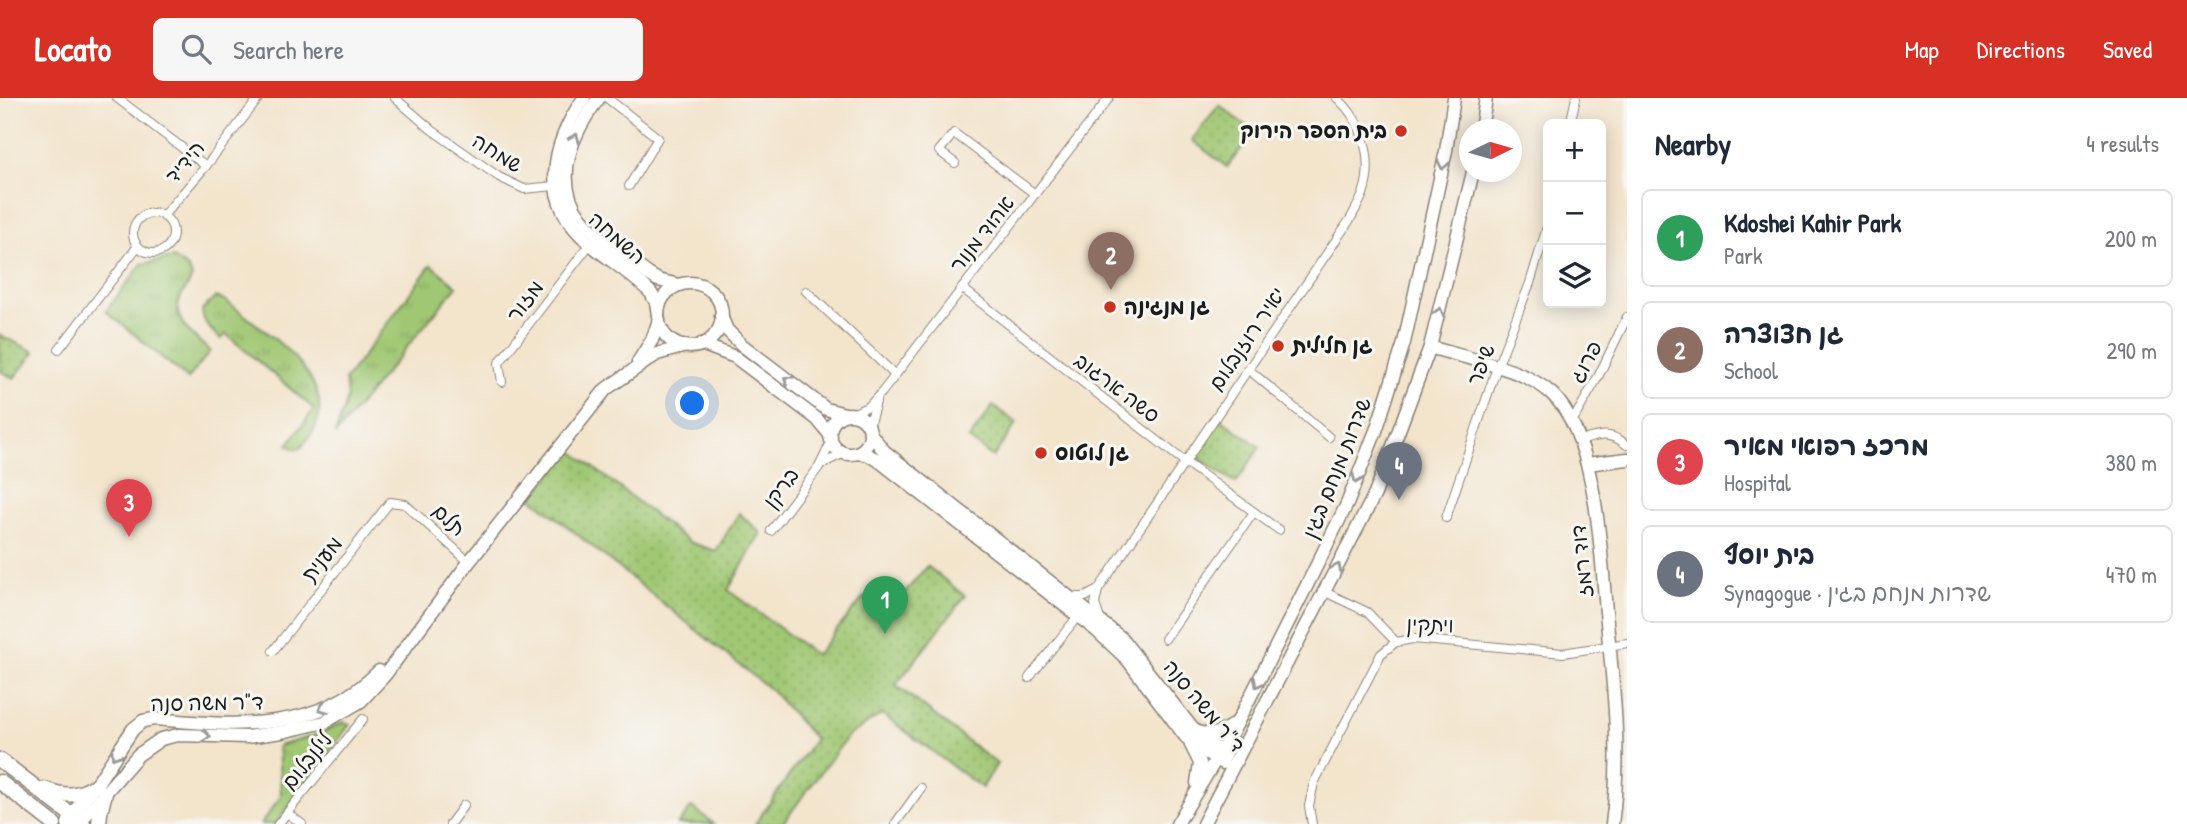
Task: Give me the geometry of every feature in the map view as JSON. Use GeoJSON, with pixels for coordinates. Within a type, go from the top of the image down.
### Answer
{"type":"FeatureCollection","features":[{"type":"Feature","properties":{"kind":"main road"},"geometry":{"type":"LineString","coordinates":[[0,760],[76,822]]}},
{"type":"Feature","properties":{"kind":"main road"},"geometry":{"type":"LineString","coordinates":[[0,782],[54,824]]}},
{"type":"Feature","properties":{"kind":"main road"},"geometry":{"type":"LineString","coordinates":[[31,783],[53,793],[68,795],[100,789],[99,824]]}},
{"type":"Feature","properties":{"kind":"street","name":"הידיד"},"geometry":{"type":"LineString","coordinates":[[163,216],[259,98]]}},
{"type":"Feature","properties":{"kind":"street","name":"שמחה"},"geometry":{"type":"LineString","coordinates":[[395,98],[432,130],[499,177],[524,189],[561,185]]}},
{"type":"Feature","properties":{"kind":"street"},"geometry":{"type":"LineString","coordinates":[[561,185],[558,148],[573,114],[584,98]]}},
{"type":"Feature","properties":{"kind":"street"},"geometry":{"type":"LineString","coordinates":[[561,185],[569,151],[583,120],[599,98]]}},
{"type":"Feature","properties":{"kind":"street"},"geometry":{"type":"LineString","coordinates":[[607,98],[658,138],[629,186]]}},
{"type":"Feature","properties":{"kind":"street","name":"אהוד מנור"},"geometry":{"type":"LineString","coordinates":[[849,414],[869,406],[883,391],[1109,98]]}},
{"type":"Feature","properties":{"kind":"street","name":"יאיר רוזנבלום"},"geometry":{"type":"LineString","coordinates":[[1098,590],[1351,218],[1363,195],[1367,181],[1367,164],[1363,138],[1359,124],[1337,98]]}},
{"type":"Feature","properties":{"kind":"street","name":"שדרות מנחם בגין"},"geometry":{"type":"LineString","coordinates":[[1178,824],[1239,720],[1347,504],[1377,428],[1404,343],[1446,151],[1454,98]]}},
{"type":"Feature","properties":{"kind":"street"},"geometry":{"type":"LineString","coordinates":[[1483,119],[1486,98]]}},
{"type":"Feature","properties":{"kind":"street"},"geometry":{"type":"LineString","coordinates":[[1571,119],[1576,98]]}},
{"type":"Feature","properties":{"kind":"street"},"geometry":{"type":"LineString","coordinates":[[122,100],[206,166]]}},
{"type":"Feature","properties":{"kind":"street"},"geometry":{"type":"LineString","coordinates":[[955,163],[939,151],[954,133],[1035,194]]}},
{"type":"Feature","properties":{"kind":"street","name":"שדרות מנחם בגין"},"geometry":{"type":"LineString","coordinates":[[1203,824],[1375,494],[1430,347],[1471,182]]}},
{"type":"Feature","properties":{"kind":"street","name":"השמחה"},"geometry":{"type":"LineString","coordinates":[[561,185],[562,210],[578,232],[651,293],[659,318]]}},
{"type":"Feature","properties":{"kind":"street","name":"השמחה"},"geometry":{"type":"LineString","coordinates":[[561,185],[595,232],[648,274],[658,280],[679,285]]}},
{"type":"Feature","properties":{"kind":"street"},"geometry":{"type":"LineString","coordinates":[[149,213],[163,216],[172,229],[170,243],[157,253],[138,246],[133,233],[138,220],[149,213]]}},
{"type":"Feature","properties":{"kind":"street","name":"שיפר"},"geometry":{"type":"LineString","coordinates":[[1446,518],[1543,239]]}},
{"type":"Feature","properties":{"kind":"street","name":"מזור"},"geometry":{"type":"LineString","coordinates":[[502,382],[499,363],[590,244]]}},
{"type":"Feature","properties":{"kind":"street"},"geometry":{"type":"LineString","coordinates":[[59,349],[138,246]]}},
{"type":"Feature","properties":{"kind":"street"},"geometry":{"type":"LineString","coordinates":[[701,344],[735,357],[817,419],[838,449],[850,453],[866,446],[870,429],[865,420],[826,409],[742,345],[727,330],[718,299],[702,285],[679,285],[667,292],[662,299],[659,318],[668,338],[686,346],[701,344],[710,339],[718,330],[721,316]]}},
{"type":"Feature","properties":{"kind":"street","name":"סשה ארגוב"},"geometry":{"type":"LineString","coordinates":[[962,288],[1185,462],[1279,530]]}},
{"type":"Feature","properties":{"kind":"street"},"geometry":{"type":"LineString","coordinates":[[806,291],[895,375]]}},
{"type":"Feature","properties":{"kind":"street","name":"פרוג"},"geometry":{"type":"LineString","coordinates":[[1572,422],[1627,317]]}},
{"type":"Feature","properties":{"kind":"street","name":"ד\"ר משה סנה"},"geometry":{"type":"LineString","coordinates":[[628,372],[644,355],[659,318]]}},
{"type":"Feature","properties":{"kind":"street","name":"ד\"ר משה סנה"},"geometry":{"type":"LineString","coordinates":[[100,789],[138,755],[160,739],[171,735],[263,736],[308,727],[354,707],[370,693],[469,562],[606,389],[657,354],[686,346]]}},
{"type":"Feature","properties":{"kind":"street","name":"דוד רמז"},"geometry":{"type":"LineString","coordinates":[[1430,347],[1528,376],[1552,394],[1568,412],[1580,441],[1587,464],[1600,540],[1617,731],[1617,788],[1612,824]]}},
{"type":"Feature","properties":{"kind":"street"},"geometry":{"type":"LineString","coordinates":[[1248,369],[1329,437]]}},
{"type":"Feature","properties":{"kind":"street","name":"אהוד מנור"},"geometry":{"type":"LineString","coordinates":[[870,429],[872,411],[883,391]]}},
{"type":"Feature","properties":{"kind":"street"},"geometry":{"type":"LineString","coordinates":[[831,438],[835,421],[849,414]]}},
{"type":"Feature","properties":{"kind":"street","name":"ד\"ר משה סנה"},"geometry":{"type":"LineString","coordinates":[[870,429],[884,451],[1100,619],[1134,652],[1190,733]]}},
{"type":"Feature","properties":{"kind":"street"},"geometry":{"type":"LineString","coordinates":[[1580,441],[1602,435],[1616,436],[1627,445]]}},
{"type":"Feature","properties":{"kind":"street","name":"ברקן"},"geometry":{"type":"LineString","coordinates":[[771,531],[819,467],[831,438]]}},
{"type":"Feature","properties":{"kind":"street","name":"ד\"ר משה סנה"},"geometry":{"type":"LineString","coordinates":[[850,453],[878,460],[1078,616],[1127,659],[1190,733],[1234,767]]}},
{"type":"Feature","properties":{"kind":"street","name":"ברקן"},"geometry":{"type":"LineString","coordinates":[[819,467],[833,456],[850,453]]}},
{"type":"Feature","properties":{"kind":"street"},"geometry":{"type":"LineString","coordinates":[[1587,464],[1627,459]]}},
{"type":"Feature","properties":{"kind":"street","name":"מענית"},"geometry":{"type":"LineString","coordinates":[[273,650],[390,502],[405,504]]}},
{"type":"Feature","properties":{"kind":"street","name":"תלם"},"geometry":{"type":"LineString","coordinates":[[405,504],[469,562]]}},
{"type":"Feature","properties":{"kind":"street"},"geometry":{"type":"LineString","coordinates":[[1165,639],[1254,512]]}},
{"type":"Feature","properties":{"kind":"street"},"geometry":{"type":"LineString","coordinates":[[1071,597],[1085,597],[1098,590]]}},
{"type":"Feature","properties":{"kind":"street"},"geometry":{"type":"LineString","coordinates":[[1098,590],[1095,604],[1100,619]]}},
{"type":"Feature","properties":{"kind":"street"},"geometry":{"type":"LineString","coordinates":[[1325,592],[1367,612],[1396,642]]}},
{"type":"Feature","properties":{"kind":"street"},"geometry":{"type":"LineString","coordinates":[[1029,678],[1078,616]]}},
{"type":"Feature","properties":{"kind":"street","name":"ד\"ר משה סנה"},"geometry":{"type":"LineString","coordinates":[[76,822],[100,789],[133,729],[143,721],[154,719],[246,725],[304,715],[353,695],[413,635]]}},
{"type":"Feature","properties":{"kind":"street","name":"ויתקין"},"geometry":{"type":"LineString","coordinates":[[1312,824],[1309,806],[1314,783],[1381,654],[1396,642],[1413,639],[1563,653],[1627,643]]}},
{"type":"Feature","properties":{"kind":"street","name":"לילנבלום"},"geometry":{"type":"LineString","coordinates":[[278,824],[363,719]]}},
{"type":"Feature","properties":{"kind":"street"},"geometry":{"type":"LineString","coordinates":[[1195,793],[1200,763],[1190,733],[1210,735],[1227,729],[1239,720]]}},
{"type":"Feature","properties":{"kind":"street"},"geometry":{"type":"LineString","coordinates":[[895,824],[921,788]]}},
{"type":"Feature","properties":{"kind":"street"},"geometry":{"type":"LineString","coordinates":[[450,824],[464,805]]}},
{"type":"Feature","properties":{"kind":"street"},"geometry":{"type":"LineString","coordinates":[[287,813],[302,824]]}},
{"type":"Feature","properties":{"kind":"green space"},"geometry":{"type":"Polygon","coordinates":[[[1219,105],[1254,132],[1227,167],[1192,140],[1219,105]]]}},
{"type":"Feature","properties":{"kind":"green space"},"geometry":{"type":"Polygon","coordinates":[[[173,258],[188,268],[192,276],[181,296],[178,313],[185,327],[210,351],[188,379],[106,311],[142,264],[173,258]]]}},
{"type":"Feature","properties":{"kind":"green space"},"geometry":{"type":"Polygon","coordinates":[[[431,265],[457,286],[335,435],[347,398],[345,380],[431,265]]]}},
{"type":"Feature","properties":{"kind":"green space"},"geometry":{"type":"Polygon","coordinates":[[[216,297],[225,300],[283,346],[300,364],[313,384],[319,404],[316,426],[300,448],[295,449],[288,445],[314,409],[226,334],[221,339],[211,330],[202,310],[216,297]]]}},
{"type":"Feature","properties":{"kind":"green space"},"geometry":{"type":"Polygon","coordinates":[[[0,335],[35,352],[14,378],[0,371],[0,335]]]}},
{"type":"Feature","properties":{"kind":"green space"},"geometry":{"type":"Polygon","coordinates":[[[993,406],[1017,423],[993,457],[969,439],[993,406]]]}},
{"type":"Feature","properties":{"kind":"green space"},"geometry":{"type":"Polygon","coordinates":[[[1219,418],[1260,447],[1236,483],[1194,455],[1219,418]]]}},
{"type":"Feature","properties":{"kind":"green space"},"geometry":{"type":"Polygon","coordinates":[[[571,450],[689,542],[716,551],[739,513],[761,533],[728,590],[816,655],[864,597],[888,613],[927,566],[965,596],[896,685],[997,764],[982,788],[882,714],[848,736],[782,824],[755,824],[815,739],[772,691],[532,498],[571,450]]]}},
{"type":"Feature","properties":{"kind":"green space"},"geometry":{"type":"Polygon","coordinates":[[[343,722],[350,724],[276,824],[261,824],[281,796],[278,746],[319,734],[343,722]]]}},
{"type":"Feature","properties":{"kind":"green space"},"geometry":{"type":"Polygon","coordinates":[[[692,807],[714,824],[678,824],[692,807]]]}},
{"type":"Feature","properties":{"kind":"place","name":"בית הספר הירוק"},"geometry":{"type":"Point","coordinates":[1401,131]}},
{"type":"Feature","properties":{"kind":"place","name":"גן חצוצרה"},"geometry":{"type":"Point","coordinates":[1111,290]}},
{"type":"Feature","properties":{"kind":"place","name":"גן מנגינה"},"geometry":{"type":"Point","coordinates":[1110,307]}},
{"type":"Feature","properties":{"kind":"place","name":"גן חלילית"},"geometry":{"type":"Point","coordinates":[1278,346]}},
{"type":"Feature","properties":{"kind":"place","name":"גן לוטוס"},"geometry":{"type":"Point","coordinates":[1041,453]}},
{"type":"Feature","properties":{"kind":"place","name":"בית יוסף"},"geometry":{"type":"Point","coordinates":[1399,500]}},
{"type":"Feature","properties":{"kind":"place","name":"מרכז רפואי מאיר"},"geometry":{"type":"Point","coordinates":[129,537]}},
{"type":"Feature","properties":{"kind":"place","name":"Kdoshei Kahir Park"},"geometry":{"type":"Point","coordinates":[885,634]}}]}
